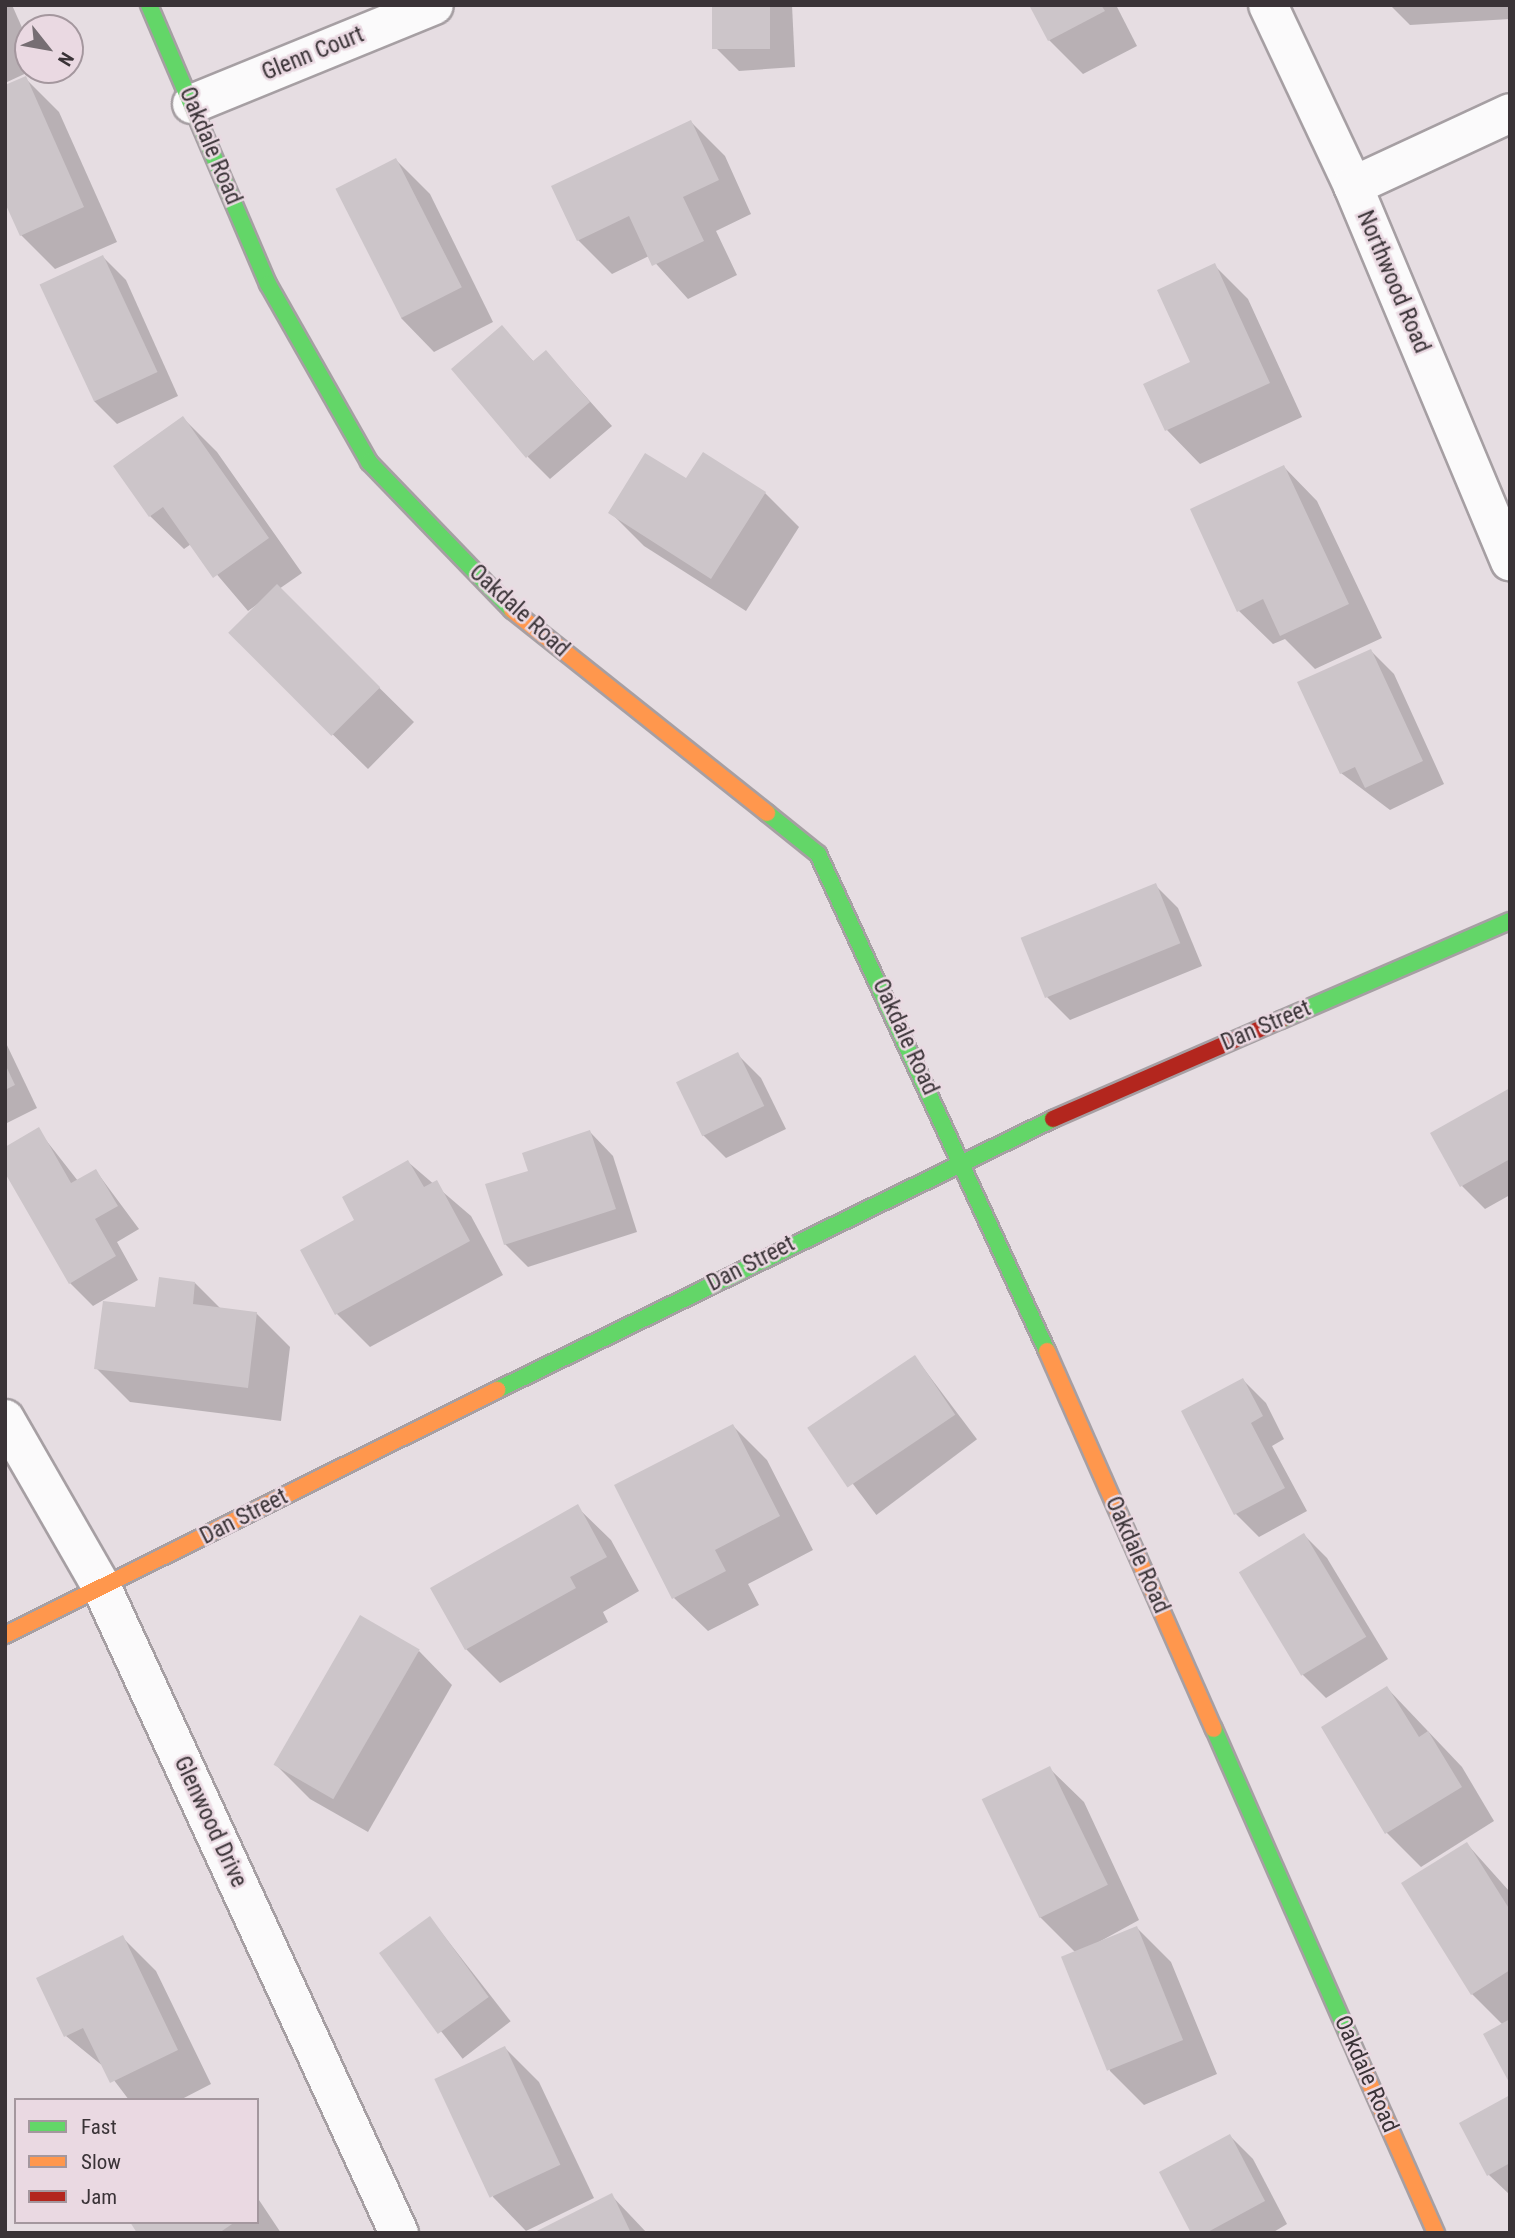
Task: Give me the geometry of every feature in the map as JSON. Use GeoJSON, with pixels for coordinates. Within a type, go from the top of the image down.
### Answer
{"type":"FeatureCollection","features":[{"type":"Feature","properties":{"kind":"street","name":"Oakdale Road"},"geometry":{"type":"LineString","coordinates":[[149,5],[268,284],[369,462],[517,615],[818,854],[962,1158],[1436,2233]]}},
{"type":"Feature","properties":{"kind":"street","name":"Glenn Court"},"geometry":{"type":"LineString","coordinates":[[192,104],[434,5]]}},
{"type":"Feature","properties":{"kind":"street","name":"Northwood Road"},"geometry":{"type":"LineString","coordinates":[[1268,5],[1353,186],[1510,562]]}},
{"type":"Feature","properties":{"kind":"street"},"geometry":{"type":"LineString","coordinates":[[1353,186],[1510,113]]}},
{"type":"Feature","properties":{"kind":"street","name":"Dan Street"},"geometry":{"type":"LineString","coordinates":[[5,1635],[962,1158],[1510,920]]}},
{"type":"Feature","properties":{"kind":"street","name":"Glenwood Drive"},"geometry":{"type":"LineString","coordinates":[[5,1419],[102,1588],[399,2233]]}},
{"type":"Feature","properties":{"kind":"building"},"geometry":{"type":"Polygon","coordinates":[[[712,5],[770,5],[770,49],[712,49],[712,5]]]}},
{"type":"Feature","properties":{"kind":"building"},"geometry":{"type":"Polygon","coordinates":[[[1029,5],[1101,5],[1105,11],[1048,41],[1029,5]]]}},
{"type":"Feature","properties":{"kind":"building"},"geometry":{"type":"Polygon","coordinates":[[[14,81],[14,84],[30,84],[84,207],[20,236],[5,203],[5,85],[14,81]]]}},
{"type":"Feature","properties":{"kind":"building"},"geometry":{"type":"Polygon","coordinates":[[[691,120],[719,180],[683,197],[704,241],[652,266],[629,216],[577,241],[551,186],[691,120]]]}},
{"type":"Feature","properties":{"kind":"building"},"geometry":{"type":"Polygon","coordinates":[[[396,158],[462,287],[401,318],[335,189],[396,158]]]}},
{"type":"Feature","properties":{"kind":"building"},"geometry":{"type":"Polygon","coordinates":[[[103,255],[158,372],[94,401],[40,285],[103,255]]]}},
{"type":"Feature","properties":{"kind":"building"},"geometry":{"type":"Polygon","coordinates":[[[1215,263],[1270,383],[1165,431],[1143,384],[1190,362],[1157,290],[1215,263]]]}},
{"type":"Feature","properties":{"kind":"building"},"geometry":{"type":"Polygon","coordinates":[[[502,325],[533,361],[546,350],[590,402],[526,458],[451,369],[502,325]]]}},
{"type":"Feature","properties":{"kind":"building"},"geometry":{"type":"Polygon","coordinates":[[[183,416],[269,538],[213,578],[163,507],[149,517],[113,466],[183,416]]]}},
{"type":"Feature","properties":{"kind":"building"},"geometry":{"type":"Polygon","coordinates":[[[703,452],[766,492],[711,579],[608,513],[645,453],[686,478],[703,452]]]}},
{"type":"Feature","properties":{"kind":"building"},"geometry":{"type":"Polygon","coordinates":[[[1284,465],[1349,604],[1280,636],[1263,599],[1237,612],[1190,509],[1284,465]]]}},
{"type":"Feature","properties":{"kind":"building"},"geometry":{"type":"Polygon","coordinates":[[[277,584],[380,687],[331,736],[228,633],[277,584]]]}},
{"type":"Feature","properties":{"kind":"building"},"geometry":{"type":"Polygon","coordinates":[[[1371,649],[1423,761],[1365,788],[1355,767],[1340,774],[1297,682],[1371,649]]]}},
{"type":"Feature","properties":{"kind":"building"},"geometry":{"type":"Polygon","coordinates":[[[1156,883],[1180,943],[1045,998],[1021,938],[1156,883]]]}},
{"type":"Feature","properties":{"kind":"building"},"geometry":{"type":"Polygon","coordinates":[[[738,1052],[764,1106],[702,1136],[676,1082],[738,1052]]]}},
{"type":"Feature","properties":{"kind":"building"},"geometry":{"type":"Polygon","coordinates":[[[5,1064],[15,1085],[5,1090],[5,1064]]]}},
{"type":"Feature","properties":{"kind":"building"},"geometry":{"type":"Polygon","coordinates":[[[1510,1088],[1510,1159],[1460,1187],[1430,1133],[1510,1088]]]}},
{"type":"Feature","properties":{"kind":"building"},"geometry":{"type":"Polygon","coordinates":[[[39,1127],[71,1183],[96,1169],[118,1206],[95,1219],[116,1256],[69,1284],[5,1173],[5,1147],[39,1127]]]}},
{"type":"Feature","properties":{"kind":"building"},"geometry":{"type":"Polygon","coordinates":[[[590,1130],[616,1209],[504,1245],[485,1184],[528,1171],[522,1153],[590,1130]]]}},
{"type":"Feature","properties":{"kind":"building"},"geometry":{"type":"Polygon","coordinates":[[[408,1160],[424,1187],[437,1180],[470,1241],[335,1315],[300,1250],[354,1220],[342,1197],[408,1160]]]}},
{"type":"Feature","properties":{"kind":"building"},"geometry":{"type":"Polygon","coordinates":[[[159,1277],[195,1282],[193,1304],[257,1312],[248,1388],[94,1369],[103,1301],[155,1307],[159,1277]]]}},
{"type":"Feature","properties":{"kind":"building"},"geometry":{"type":"Polygon","coordinates":[[[915,1355],[955,1415],[847,1487],[807,1428],[915,1355]]]}},
{"type":"Feature","properties":{"kind":"building"},"geometry":{"type":"Polygon","coordinates":[[[1243,1378],[1263,1416],[1251,1423],[1285,1488],[1234,1515],[1181,1411],[1243,1378]]]}},
{"type":"Feature","properties":{"kind":"building"},"geometry":{"type":"Polygon","coordinates":[[[733,1424],[780,1516],[715,1550],[726,1571],[672,1599],[614,1485],[733,1424]]]}},
{"type":"Feature","properties":{"kind":"building"},"geometry":{"type":"Polygon","coordinates":[[[578,1504],[607,1557],[570,1577],[576,1588],[465,1650],[430,1588],[578,1504]]]}},
{"type":"Feature","properties":{"kind":"building"},"geometry":{"type":"Polygon","coordinates":[[[1304,1533],[1366,1637],[1301,1676],[1239,1572],[1304,1533]]]}},
{"type":"Feature","properties":{"kind":"building"},"geometry":{"type":"Polygon","coordinates":[[[360,1615],[420,1650],[333,1799],[274,1765],[360,1615]]]}},
{"type":"Feature","properties":{"kind":"building"},"geometry":{"type":"Polygon","coordinates":[[[1387,1686],[1419,1737],[1428,1731],[1462,1787],[1385,1834],[1321,1727],[1387,1686]]]}},
{"type":"Feature","properties":{"kind":"building"},"geometry":{"type":"Polygon","coordinates":[[[1050,1766],[1108,1885],[1040,1918],[982,1799],[1050,1766]]]}},
{"type":"Feature","properties":{"kind":"building"},"geometry":{"type":"Polygon","coordinates":[[[1467,1842],[1510,1910],[1510,1970],[1471,1995],[1401,1883],[1467,1842]]]}},
{"type":"Feature","properties":{"kind":"building"},"geometry":{"type":"Polygon","coordinates":[[[430,1916],[489,1997],[438,2034],[379,1953],[430,1916]]]}},
{"type":"Feature","properties":{"kind":"building"},"geometry":{"type":"Polygon","coordinates":[[[1137,1926],[1183,2040],[1107,2071],[1061,1957],[1137,1926]]]}},
{"type":"Feature","properties":{"kind":"building"},"geometry":{"type":"Polygon","coordinates":[[[123,1935],[178,2050],[110,2083],[83,2028],[64,2037],[36,1978],[123,1935]]]}},
{"type":"Feature","properties":{"kind":"building"},"geometry":{"type":"Polygon","coordinates":[[[1510,2019],[1510,2084],[1483,2034],[1510,2019]]]}},
{"type":"Feature","properties":{"kind":"building"},"geometry":{"type":"Polygon","coordinates":[[[505,2046],[560,2165],[490,2198],[434,2079],[505,2046]]]}},
{"type":"Feature","properties":{"kind":"building"},"geometry":{"type":"Polygon","coordinates":[[[1510,2095],[1510,2163],[1487,2176],[1459,2123],[1510,2095]]]}},
{"type":"Feature","properties":{"kind":"building"},"geometry":{"type":"Polygon","coordinates":[[[1230,2134],[1265,2201],[1206,2233],[1191,2233],[1159,2172],[1230,2134]]]}},
{"type":"Feature","properties":{"kind":"building"},"geometry":{"type":"Polygon","coordinates":[[[612,2193],[631,2233],[533,2233],[612,2193]]]}},
{"type":"Feature","properties":{"kind":"building"},"geometry":{"type":"Polygon","coordinates":[[[131,2224],[232,2224],[219,2233],[137,2233],[131,2224]]]}},
{"type":"Feature","properties":{"kind":"traffic: fast"},"geometry":{"type":"LineString","coordinates":[[149,5],[268,284],[369,462],[512,610]]}},
{"type":"Feature","properties":{"kind":"traffic: fast"},"geometry":{"type":"LineString","coordinates":[[767,813],[818,854],[1047,1351]]}},
{"type":"Feature","properties":{"kind":"traffic: fast"},"geometry":{"type":"LineString","coordinates":[[1281,1020],[1510,921]]}},
{"type":"Feature","properties":{"kind":"traffic: fast"},"geometry":{"type":"LineString","coordinates":[[497,1390],[1053,1119]]}},
{"type":"Feature","properties":{"kind":"traffic: fast"},"geometry":{"type":"LineString","coordinates":[[1214,1729],[1358,2057]]}},
{"type":"Feature","properties":{"kind":"traffic: slow"},"geometry":{"type":"LineString","coordinates":[[512,610],[767,813]]}},
{"type":"Feature","properties":{"kind":"traffic: slow"},"geometry":{"type":"LineString","coordinates":[[1047,1351],[1214,1729]]}},
{"type":"Feature","properties":{"kind":"traffic: slow"},"geometry":{"type":"LineString","coordinates":[[5,1635],[497,1390]]}},
{"type":"Feature","properties":{"kind":"traffic: slow"},"geometry":{"type":"LineString","coordinates":[[1358,2057],[1436,2233]]}},
{"type":"Feature","properties":{"kind":"traffic: jam"},"geometry":{"type":"LineString","coordinates":[[1053,1119],[1281,1020]]}}]}
